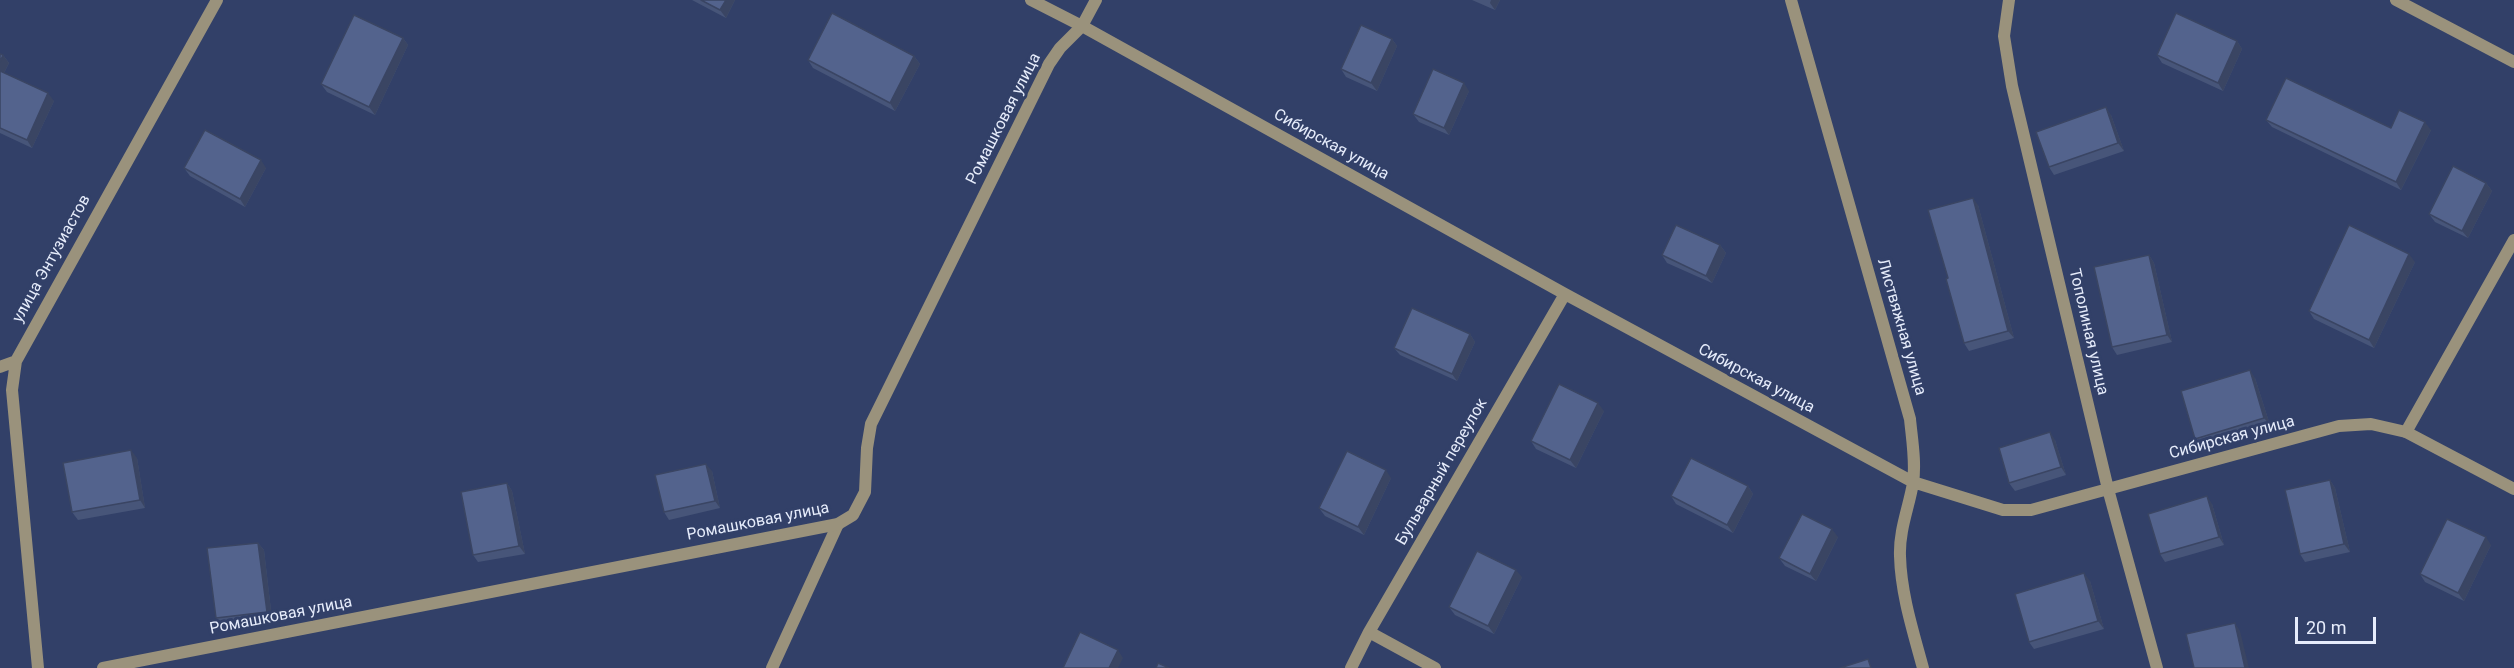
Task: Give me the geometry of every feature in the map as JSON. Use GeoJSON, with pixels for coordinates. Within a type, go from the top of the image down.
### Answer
{"type":"FeatureCollection","features":[{"type":"Feature","properties":{"kind":"street","name":"улица Энтузиастов"},"geometry":{"type":"LineString","coordinates":[[38,668],[12,390],[16,362],[217,0]]}},
{"type":"Feature","properties":{"kind":"street","name":"Сибирская улица"},"geometry":{"type":"LineString","coordinates":[[1031,0],[1082,26],[1565,294],[1913,482],[2003,510],[2031,510],[2339,426],[2371,424],[2406,432],[2514,489]]}},
{"type":"Feature","properties":{"kind":"street","name":"Ромашковая улица"},"geometry":{"type":"LineString","coordinates":[[103,668],[838,524],[853,514],[865,492],[867,448],[871,424],[1049,64],[1060,48],[1082,26],[1096,0]]}},
{"type":"Feature","properties":{"kind":"street","name":"Листвяжная улица"},"geometry":{"type":"LineString","coordinates":[[1791,0],[1910,419],[1913,482],[1903,520],[1900,554],[1903,591],[1923,668]]}},
{"type":"Feature","properties":{"kind":"street","name":"Тополиная улица"},"geometry":{"type":"LineString","coordinates":[[2009,0],[2004,36],[2012,86],[2108,489],[2157,668]]}},
{"type":"Feature","properties":{"kind":"street"},"geometry":{"type":"LineString","coordinates":[[2396,0],[2514,62]]}},
{"type":"Feature","properties":{"kind":"street"},"geometry":{"type":"LineString","coordinates":[[2406,432],[2514,240]]}},
{"type":"Feature","properties":{"kind":"street","name":"Бульварный переулок"},"geometry":{"type":"LineString","coordinates":[[1351,668],[1369,632],[1565,294]]}},
{"type":"Feature","properties":{"kind":"street"},"geometry":{"type":"LineString","coordinates":[[0,367],[16,362]]}},
{"type":"Feature","properties":{"kind":"street"},"geometry":{"type":"LineString","coordinates":[[772,668],[838,524]]}},
{"type":"Feature","properties":{"kind":"street"},"geometry":{"type":"LineString","coordinates":[[1369,632],[1435,668]]}},
{"type":"Feature","properties":{"kind":"building"},"geometry":{"type":"Polygon","coordinates":[[[701,0],[726,0],[720,10],[701,0]]]}},
{"type":"Feature","properties":{"kind":"building"},"geometry":{"type":"Polygon","coordinates":[[[832,13],[914,56],[890,103],[808,60],[832,13]]]}},
{"type":"Feature","properties":{"kind":"building"},"geometry":{"type":"Polygon","coordinates":[[[2176,13],[2237,41],[2218,83],[2157,55],[2176,13]]]}},
{"type":"Feature","properties":{"kind":"building"},"geometry":{"type":"Polygon","coordinates":[[[354,15],[403,38],[369,107],[321,84],[354,15]]]}},
{"type":"Feature","properties":{"kind":"building"},"geometry":{"type":"Polygon","coordinates":[[[1361,25],[1392,39],[1371,83],[1341,69],[1361,25]]]}},
{"type":"Feature","properties":{"kind":"building"},"geometry":{"type":"Polygon","coordinates":[[[1433,69],[1464,83],[1444,128],[1413,114],[1433,69]]]}},
{"type":"Feature","properties":{"kind":"building"},"geometry":{"type":"Polygon","coordinates":[[[0,71],[48,93],[27,140],[0,128],[0,71]]]}},
{"type":"Feature","properties":{"kind":"building"},"geometry":{"type":"Polygon","coordinates":[[[2286,78],[2391,128],[2399,110],[2425,122],[2396,182],[2266,120],[2286,78]]]}},
{"type":"Feature","properties":{"kind":"building"},"geometry":{"type":"Polygon","coordinates":[[[2106,107],[2118,143],[2049,167],[2036,132],[2106,107]]]}},
{"type":"Feature","properties":{"kind":"building"},"geometry":{"type":"Polygon","coordinates":[[[205,130],[261,160],[240,199],[184,168],[205,130]]]}},
{"type":"Feature","properties":{"kind":"building"},"geometry":{"type":"Polygon","coordinates":[[[2453,166],[2486,183],[2462,231],[2429,214],[2453,166]]]}},
{"type":"Feature","properties":{"kind":"building"},"geometry":{"type":"Polygon","coordinates":[[[1973,198],[2008,331],[1964,343],[1928,210],[1973,198]]]}},
{"type":"Feature","properties":{"kind":"building"},"geometry":{"type":"Polygon","coordinates":[[[1676,225],[1720,245],[1706,276],[1662,255],[1676,225]]]}},
{"type":"Feature","properties":{"kind":"building"},"geometry":{"type":"Polygon","coordinates":[[[2349,225],[2409,254],[2369,340],[2309,311],[2349,225]]]}},
{"type":"Feature","properties":{"kind":"building"},"geometry":{"type":"Polygon","coordinates":[[[2149,255],[2167,335],[2112,347],[2094,267],[2149,255]]]}},
{"type":"Feature","properties":{"kind":"building"},"geometry":{"type":"Polygon","coordinates":[[[1412,308],[1470,334],[1452,374],[1394,348],[1412,308]]]}},
{"type":"Feature","properties":{"kind":"building"},"geometry":{"type":"Polygon","coordinates":[[[2250,370],[2264,418],[2195,439],[2181,391],[2250,370]]]}},
{"type":"Feature","properties":{"kind":"building"},"geometry":{"type":"Polygon","coordinates":[[[1559,384],[1598,403],[1570,460],[1531,441],[1559,384]]]}},
{"type":"Feature","properties":{"kind":"building"},"geometry":{"type":"Polygon","coordinates":[[[2050,432],[2061,467],[2009,483],[1999,448],[2050,432]]]}},
{"type":"Feature","properties":{"kind":"building"},"geometry":{"type":"Polygon","coordinates":[[[131,450],[140,500],[72,512],[63,463],[131,450]]]}},
{"type":"Feature","properties":{"kind":"building"},"geometry":{"type":"Polygon","coordinates":[[[1347,451],[1386,470],[1358,527],[1319,508],[1347,451]]]}},
{"type":"Feature","properties":{"kind":"building"},"geometry":{"type":"Polygon","coordinates":[[[1691,458],[1748,486],[1727,525],[1671,496],[1691,458]]]}},
{"type":"Feature","properties":{"kind":"building"},"geometry":{"type":"Polygon","coordinates":[[[706,464],[715,501],[664,512],[655,475],[706,464]]]}},
{"type":"Feature","properties":{"kind":"building"},"geometry":{"type":"Polygon","coordinates":[[[2330,480],[2344,544],[2300,554],[2285,490],[2330,480]]]}},
{"type":"Feature","properties":{"kind":"building"},"geometry":{"type":"Polygon","coordinates":[[[507,483],[519,546],[473,555],[461,492],[507,483]]]}},
{"type":"Feature","properties":{"kind":"building"},"geometry":{"type":"Polygon","coordinates":[[[2207,496],[2219,537],[2160,554],[2148,514],[2207,496]]]}},
{"type":"Feature","properties":{"kind":"building"},"geometry":{"type":"Polygon","coordinates":[[[1802,514],[1832,529],[1810,574],[1779,558],[1802,514]]]}},
{"type":"Feature","properties":{"kind":"building"},"geometry":{"type":"Polygon","coordinates":[[[2447,519],[2486,537],[2458,593],[2420,574],[2447,519]]]}},
{"type":"Feature","properties":{"kind":"building"},"geometry":{"type":"Polygon","coordinates":[[[258,543],[267,612],[216,618],[207,548],[258,543]]]}},
{"type":"Feature","properties":{"kind":"building"},"geometry":{"type":"Polygon","coordinates":[[[1477,551],[1516,570],[1488,626],[1449,607],[1477,551]]]}},
{"type":"Feature","properties":{"kind":"building"},"geometry":{"type":"Polygon","coordinates":[[[2084,573],[2098,621],[2029,642],[2015,594],[2084,573]]]}},
{"type":"Feature","properties":{"kind":"building"},"geometry":{"type":"Polygon","coordinates":[[[2235,623],[2245,668],[2194,668],[2186,634],[2235,623]]]}},
{"type":"Feature","properties":{"kind":"building"},"geometry":{"type":"Polygon","coordinates":[[[1080,632],[1118,650],[1109,668],[1063,668],[1080,632]]]}},
{"type":"Feature","properties":{"kind":"building"},"geometry":{"type":"Polygon","coordinates":[[[1868,659],[1871,668],[1840,668],[1868,659]]]}},
{"type":"Feature","properties":{"kind":"building"},"geometry":{"type":"Polygon","coordinates":[[[1158,663],[1169,668],[1156,668],[1158,663]]]}}]}
